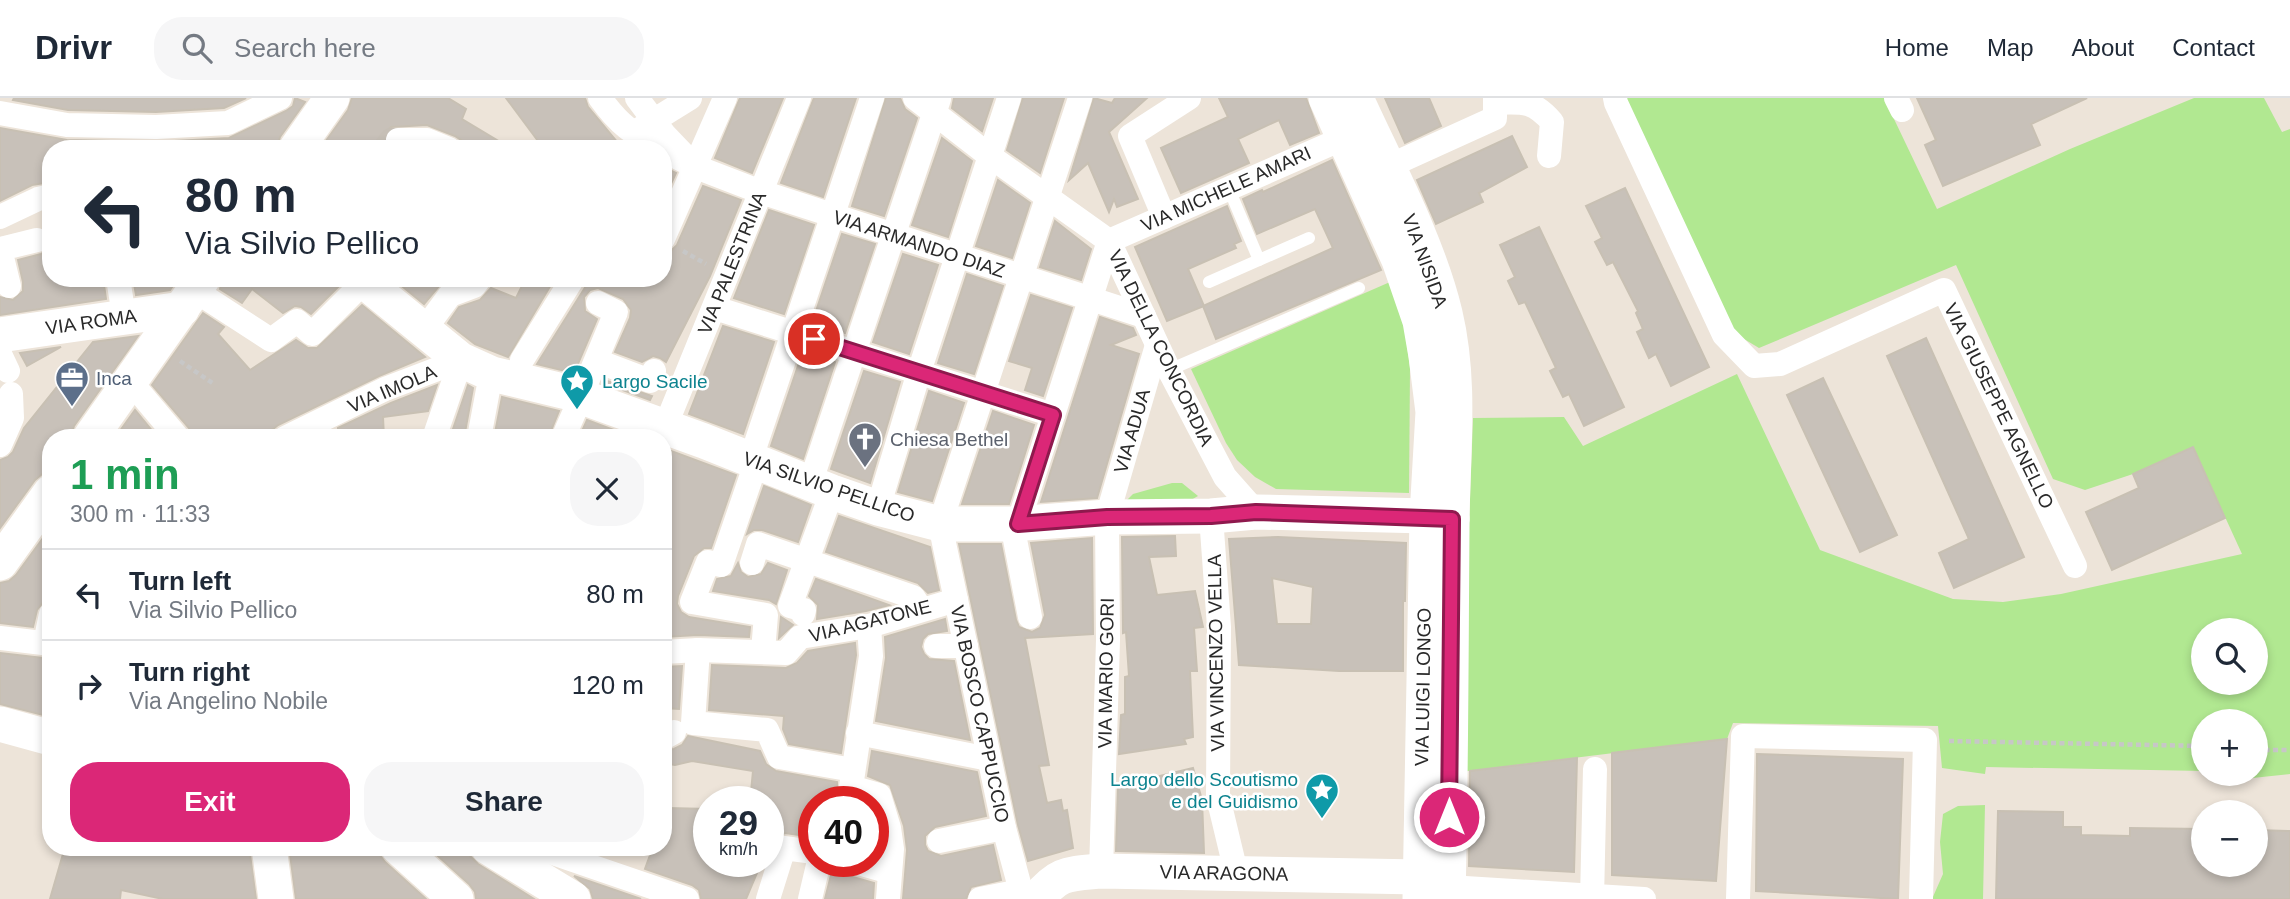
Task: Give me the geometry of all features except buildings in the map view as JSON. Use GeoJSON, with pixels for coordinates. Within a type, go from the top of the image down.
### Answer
{"type":"FeatureCollection","features":[{"type":"Feature","properties":{"kind":"street"},"geometry":{"type":"LineString","coordinates":[[0,108],[5,98]]}},
{"type":"Feature","properties":{"kind":"street"},"geometry":{"type":"LineString","coordinates":[[0,113],[67,125],[156,127],[228,123],[281,98]]}},
{"type":"Feature","properties":{"kind":"street"},"geometry":{"type":"LineString","coordinates":[[308,140],[332,98]]}},
{"type":"Feature","properties":{"kind":"street"},"geometry":{"type":"LineString","coordinates":[[600,98],[616,121],[638,134]]}},
{"type":"Feature","properties":{"kind":"street"},"geometry":{"type":"LineString","coordinates":[[637,98],[638,134]]}},
{"type":"Feature","properties":{"kind":"street"},"geometry":{"type":"LineString","coordinates":[[638,134],[690,98]]}},
{"type":"Feature","properties":{"kind":"street"},"geometry":{"type":"LineString","coordinates":[[672,221],[725,98]]}},
{"type":"Feature","properties":{"kind":"street","name":"VIA PALESTRINA"},"geometry":{"type":"LineString","coordinates":[[665,427],[799,98]]}},
{"type":"Feature","properties":{"kind":"street"},"geometry":{"type":"LineString","coordinates":[[763,651],[765,615],[692,602],[708,562],[721,565],[793,332],[872,98]]}},
{"type":"Feature","properties":{"kind":"street","name":"VIA DELLA CONCORDIA"},"geometry":{"type":"LineString","coordinates":[[915,98],[937,106],[991,157],[1109,241],[1169,370],[1225,477],[1256,512]]}},
{"type":"Feature","properties":{"kind":"street"},"geometry":{"type":"LineString","coordinates":[[878,508],[919,372],[1009,98]]}},
{"type":"Feature","properties":{"kind":"street"},"geometry":{"type":"LineString","coordinates":[[940,524],[1080,98]]}},
{"type":"Feature","properties":{"kind":"street"},"geometry":{"type":"LineString","coordinates":[[1164,217],[1130,136],[1189,98]]}},
{"type":"Feature","properties":{"kind":"street","name":"VIA NISIDA"},"geometry":{"type":"LineString","coordinates":[[1326,98],[1399,260],[1420,321],[1433,412],[1439,517]]}},
{"type":"Feature","properties":{"kind":"street","name":"VIA NISIDA"},"geometry":{"type":"LineString","coordinates":[[1356,98],[1427,258],[1445,313],[1456,414],[1439,517]]}},
{"type":"Feature","properties":{"kind":"street","name":"VIA GIUSEPPE AGNELLO"},"geometry":{"type":"LineString","coordinates":[[1615,98],[1724,335],[1754,366],[1780,364],[1944,290],[2075,566]]}},
{"type":"Feature","properties":{"kind":"street"},"geometry":{"type":"LineString","coordinates":[[1387,167],[1495,118],[1495,101],[1538,106],[1552,122],[1549,156]]}},
{"type":"Feature","properties":{"kind":"street"},"geometry":{"type":"LineString","coordinates":[[803,614],[804,610],[790,606],[807,560],[821,488],[855,352],[937,106]]}},
{"type":"Feature","properties":{"kind":"street","name":"VIA MICHELE AMARI"},"geometry":{"type":"LineString","coordinates":[[1109,241],[1344,138]]}},
{"type":"Feature","properties":{"kind":"street"},"geometry":{"type":"LineString","coordinates":[[398,140],[427,140]]}},
{"type":"Feature","properties":{"kind":"street"},"geometry":{"type":"LineString","coordinates":[[672,153],[696,167]]}},
{"type":"Feature","properties":{"kind":"street","name":"VIA ARMANDO DIAZ"},"geometry":{"type":"LineString","coordinates":[[672,154],[696,167],[761,192],[1144,316]]}},
{"type":"Feature","properties":{"kind":"street"},"geometry":{"type":"LineString","coordinates":[[0,217],[42,197]]}},
{"type":"Feature","properties":{"kind":"street"},"geometry":{"type":"LineString","coordinates":[[9,286],[0,249],[37,240]]}},
{"type":"Feature","properties":{"kind":"street"},"geometry":{"type":"LineString","coordinates":[[1030,617],[1015,524],[1109,241]]}},
{"type":"Feature","properties":{"kind":"street"},"geometry":{"type":"LineString","coordinates":[[119,287],[124,316]]}},
{"type":"Feature","properties":{"kind":"street"},"geometry":{"type":"LineString","coordinates":[[96,429],[193,292],[271,340],[297,321],[312,334],[363,287]]}},
{"type":"Feature","properties":{"kind":"street","name":"VIA SILVIO PELLICO"},"geometry":{"type":"LineString","coordinates":[[368,287],[461,360],[577,405],[670,429]]}},
{"type":"Feature","properties":{"kind":"street"},"geometry":{"type":"LineString","coordinates":[[424,330],[450,295],[471,287]]}},
{"type":"Feature","properties":{"kind":"street"},"geometry":{"type":"LineString","coordinates":[[522,360],[567,287]]}},
{"type":"Feature","properties":{"kind":"street","name":"VIA ROMA"},"geometry":{"type":"LineString","coordinates":[[0,335],[124,316],[193,292]]}},
{"type":"Feature","properties":{"kind":"street"},"geometry":{"type":"LineString","coordinates":[[567,429],[616,312],[598,303]]}},
{"type":"Feature","properties":{"kind":"street"},"geometry":{"type":"LineString","coordinates":[[715,308],[1053,415]]}},
{"type":"Feature","properties":{"kind":"street","name":"VIA ADUA"},"geometry":{"type":"LineString","coordinates":[[1107,517],[1157,345]]}},
{"type":"Feature","properties":{"kind":"street"},"geometry":{"type":"LineString","coordinates":[[436,429],[461,360]]}},
{"type":"Feature","properties":{"kind":"street","name":"VIA IMOLA"},"geometry":{"type":"LineString","coordinates":[[303,429],[385,389],[461,360]]}},
{"type":"Feature","properties":{"kind":"street"},"geometry":{"type":"LineString","coordinates":[[597,361],[650,381],[654,371]]}},
{"type":"Feature","properties":{"kind":"street"},"geometry":{"type":"LineString","coordinates":[[0,445],[12,418],[6,373]]}},
{"type":"Feature","properties":{"kind":"street"},"geometry":{"type":"LineString","coordinates":[[130,381],[170,429]]}},
{"type":"Feature","properties":{"kind":"street"},"geometry":{"type":"LineString","coordinates":[[481,429],[488,390]]}},
{"type":"Feature","properties":{"kind":"street","name":"VIA SILVIO PELLICO"},"geometry":{"type":"LineString","coordinates":[[672,430],[821,488],[878,508],[940,524],[1015,524],[1107,517],[1211,516],[1256,512],[1439,517]]}},
{"type":"Feature","properties":{"kind":"street"},"geometry":{"type":"LineString","coordinates":[[0,563],[42,505]]}},
{"type":"Feature","properties":{"kind":"street","name":"VIA VINCENZO VELLA"},"geometry":{"type":"LineString","coordinates":[[1211,516],[1219,627],[1217,797],[1236,872]]}},
{"type":"Feature","properties":{"kind":"street","name":"VIA MARIO GORI"},"geometry":{"type":"LineString","coordinates":[[1101,871],[1108,640],[1107,517]]}},
{"type":"Feature","properties":{"kind":"street","name":"VIA LUIGI LONGO"},"geometry":{"type":"LineString","coordinates":[[1435,890],[1439,517]]}},
{"type":"Feature","properties":{"kind":"street","name":"VIA BOSCO CAPPUCCIO"},"geometry":{"type":"LineString","coordinates":[[940,524],[1004,828],[1029,896]]}},
{"type":"Feature","properties":{"kind":"street"},"geometry":{"type":"LineString","coordinates":[[752,563],[758,544],[913,597],[921,609]]}},
{"type":"Feature","properties":{"kind":"street","name":"VIA AGATONE"},"geometry":{"type":"LineString","coordinates":[[672,651],[786,653],[800,637],[869,625],[956,600]]}},
{"type":"Feature","properties":{"kind":"street"},"geometry":{"type":"LineString","coordinates":[[869,625],[871,656],[851,787],[879,795],[892,849],[889,883]]}},
{"type":"Feature","properties":{"kind":"street"},"geometry":{"type":"LineString","coordinates":[[0,638],[42,643]]}},
{"type":"Feature","properties":{"kind":"street"},"geometry":{"type":"LineString","coordinates":[[936,646],[965,646]]}},
{"type":"Feature","properties":{"kind":"street"},"geometry":{"type":"LineString","coordinates":[[698,650],[677,730],[767,730],[779,757],[853,770]]}},
{"type":"Feature","properties":{"kind":"street"},"geometry":{"type":"LineString","coordinates":[[858,733],[989,759]]}},
{"type":"Feature","properties":{"kind":"street"},"geometry":{"type":"LineString","coordinates":[[1738,899],[1743,736],[1925,740],[1921,899]]}},
{"type":"Feature","properties":{"kind":"street"},"geometry":{"type":"LineString","coordinates":[[1592,897],[1595,769]]}},
{"type":"Feature","properties":{"kind":"street"},"geometry":{"type":"LineString","coordinates":[[939,841],[1004,828]]}},
{"type":"Feature","properties":{"kind":"street"},"geometry":{"type":"LineString","coordinates":[[768,899],[784,848],[798,850]]}},
{"type":"Feature","properties":{"kind":"street"},"geometry":{"type":"LineString","coordinates":[[270,856],[276,899]]}},
{"type":"Feature","properties":{"kind":"street"},"geometry":{"type":"LineString","coordinates":[[408,856],[456,899]]}},
{"type":"Feature","properties":{"kind":"street"},"geometry":{"type":"LineString","coordinates":[[503,856],[573,899]]}},
{"type":"Feature","properties":{"kind":"street"},"geometry":{"type":"LineString","coordinates":[[559,856],[687,899]]}},
{"type":"Feature","properties":{"kind":"street","name":"VIA ARAGONA"},"geometry":{"type":"LineString","coordinates":[[1029,896],[1066,874],[1101,871],[1236,872],[1435,890]]}},
{"type":"Feature","properties":{"kind":"street"},"geometry":{"type":"LineString","coordinates":[[810,899],[815,877]]}},
{"type":"Feature","properties":{"kind":"street"},"geometry":{"type":"LineString","coordinates":[[1435,890],[1644,899]]}},
{"type":"Feature","properties":{"kind":"street"},"geometry":{"type":"LineString","coordinates":[[980,899],[1029,896]]}},
{"type":"Feature","properties":{"kind":"lane"},"geometry":{"type":"LineString","coordinates":[[1229,189],[1259,260]]}},
{"type":"Feature","properties":{"kind":"lane"},"geometry":{"type":"LineString","coordinates":[[1209,282],[1309,238]]}},
{"type":"Feature","properties":{"kind":"lane"},"geometry":{"type":"LineString","coordinates":[[1169,370],[1359,288]]}},
{"type":"Feature","properties":{"kind":"path"},"geometry":{"type":"LineString","coordinates":[[672,244],[728,275]]}},
{"type":"Feature","properties":{"kind":"path"},"geometry":{"type":"LineString","coordinates":[[156,344],[214,384]]}},
{"type":"Feature","properties":{"kind":"path"},"geometry":{"type":"LineString","coordinates":[[1925,740],[2191,746]]}},
{"type":"Feature","properties":{"kind":"path"},"geometry":{"type":"LineString","coordinates":[[2268,750],[2290,750]]}},
{"type":"Feature","properties":{"kind":"green space"},"geometry":{"type":"Polygon","coordinates":[[[1625,98],[1884,98],[1937,209],[2070,149],[2194,98],[2264,98],[2282,132],[2290,129],[2290,774],[2268,776],[2268,709],[2191,709],[2191,771],[1986,767],[1985,774],[1942,768],[1938,726],[1733,723],[1727,739],[1460,772],[1473,418],[1564,417],[1583,446],[1737,374],[1820,550],[1953,599],[2003,602],[2061,594],[2242,554],[2193,447],[2133,474],[2085,490],[2053,479],[1956,265],[1759,348],[1729,330],[1625,98]]]}},
{"type":"Feature","properties":{"kind":"green space"},"geometry":{"type":"Polygon","coordinates":[[[1390,282],[1405,330],[1410,368],[1409,493],[1276,489],[1255,477],[1237,460],[1226,443],[1191,369],[1390,282]]]}},
{"type":"Feature","properties":{"kind":"green space"},"geometry":{"type":"Polygon","coordinates":[[[1172,483],[1182,483],[1198,496],[1191,500],[1127,500],[1133,494],[1172,483]]]}},
{"type":"Feature","properties":{"kind":"green space"},"geometry":{"type":"Polygon","coordinates":[[[1985,805],[1983,899],[1932,899],[1943,874],[1940,842],[1943,814],[1958,806],[1985,805]]]}},
{"type":"Feature","properties":{"kind":"tunnel"},"geometry":{"type":"LineString","coordinates":[[391,140],[398,140]]}},
{"type":"Feature","properties":{"kind":"place","name":"Inca"},"geometry":{"type":"Point","coordinates":[72,408]}},
{"type":"Feature","properties":{"kind":"place","name":"Largo Sacile"},"geometry":{"type":"Point","coordinates":[577,411]}},
{"type":"Feature","properties":{"kind":"place","name":"Chiesa Bethel"},"geometry":{"type":"Point","coordinates":[865,469]}},
{"type":"Feature","properties":{"kind":"place","name":"Largo dello Scoutismo e del Guidismo"},"geometry":{"type":"Point","coordinates":[1322,820]}},
{"type":"Feature","properties":{"kind":"route"},"geometry":{"type":"LineString","coordinates":[[814,339],[1053,415],[1018,524],[1107,517],[1211,516],[1256,512],[1427,516],[1452,519],[1449,817]]}}]}
